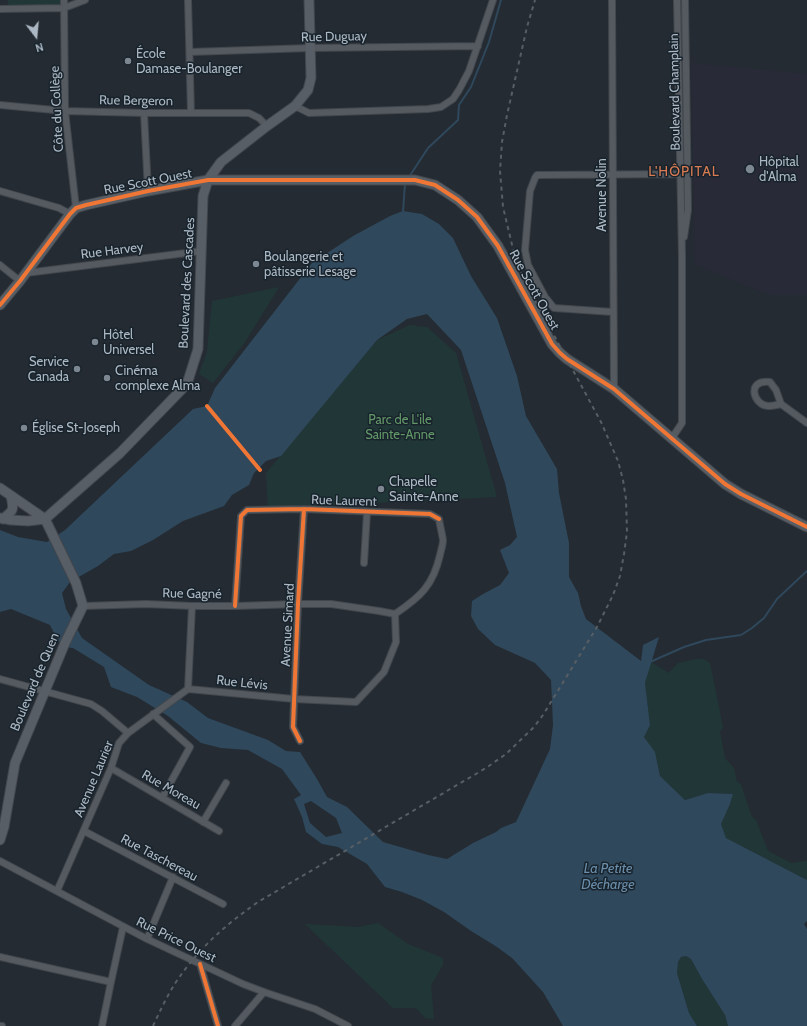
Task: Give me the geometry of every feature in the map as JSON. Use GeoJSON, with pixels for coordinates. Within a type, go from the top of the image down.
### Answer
{"type":"FeatureCollection","features":[{"type":"Feature","properties":{"kind":"street","name":"Côte du Collège"},"geometry":{"type":"LineString","coordinates":[[64,0],[65,111],[73,211]]}},
{"type":"Feature","properties":{"kind":"street"},"geometry":{"type":"LineString","coordinates":[[0,9],[64,8],[85,0]]}},
{"type":"Feature","properties":{"kind":"street"},"geometry":{"type":"LineString","coordinates":[[188,0],[191,112]]}},
{"type":"Feature","properties":{"kind":"street"},"geometry":{"type":"LineString","coordinates":[[208,180],[221,162],[295,106],[308,90],[311,78],[309,0]]}},
{"type":"Feature","properties":{"kind":"street"},"geometry":{"type":"LineString","coordinates":[[295,106],[309,113],[428,109],[441,107],[453,99],[469,71],[493,0]]}},
{"type":"Feature","properties":{"kind":"street","name":"Avenue Nolin"},"geometry":{"type":"LineString","coordinates":[[612,0],[614,389]]}},
{"type":"Feature","properties":{"kind":"street","name":"Boulevard Champlain"},"geometry":{"type":"LineString","coordinates":[[672,438],[682,423],[682,256],[676,0]]}},
{"type":"Feature","properties":{"kind":"street","name":"Boulevard Champlain"},"geometry":{"type":"LineString","coordinates":[[682,256],[688,210],[685,0]]}},
{"type":"Feature","properties":{"kind":"street","name":"Rue Duguay"},"geometry":{"type":"LineString","coordinates":[[190,52],[310,48],[478,46]]}},
{"type":"Feature","properties":{"kind":"street","name":"Rue Bergeron"},"geometry":{"type":"LineString","coordinates":[[0,103],[65,111],[249,113],[259,118],[267,126]]}},
{"type":"Feature","properties":{"kind":"street"},"geometry":{"type":"LineString","coordinates":[[144,113],[148,191]]}},
{"type":"Feature","properties":{"kind":"street"},"geometry":{"type":"LineString","coordinates":[[613,312],[554,308],[545,297],[528,265],[525,250],[530,191],[535,178],[537,175],[687,174]]}},
{"type":"Feature","properties":{"kind":"street","name":"Rue Scott Ouest"},"geometry":{"type":"LineString","coordinates":[[73,211],[86,204],[208,180],[414,180],[435,185],[458,200],[477,217],[498,246],[552,344],[560,353],[614,389],[725,484],[741,494],[807,527]]}},
{"type":"Feature","properties":{"kind":"street","name":"Boulevard des Cascades"},"geometry":{"type":"LineString","coordinates":[[47,523],[120,453],[187,384],[198,349],[204,196],[208,180]]}},
{"type":"Feature","properties":{"kind":"street"},"geometry":{"type":"LineString","coordinates":[[0,191],[73,211],[0,305]]}},
{"type":"Feature","properties":{"kind":"street","name":"Rue Harvey"},"geometry":{"type":"LineString","coordinates":[[23,277],[202,251]]}},
{"type":"Feature","properties":{"kind":"street"},"geometry":{"type":"LineString","coordinates":[[0,265],[23,277]]}},
{"type":"Feature","properties":{"kind":"street"},"geometry":{"type":"LineString","coordinates":[[781,404],[767,406],[761,404],[757,400],[754,393],[758,383],[770,382],[776,390],[781,404],[807,423]]}},
{"type":"Feature","properties":{"kind":"street"},"geometry":{"type":"LineString","coordinates":[[0,488],[47,523],[76,583],[82,610]]}},
{"type":"Feature","properties":{"kind":"street"},"geometry":{"type":"LineString","coordinates":[[2,519],[12,512],[14,506],[11,496]]}},
{"type":"Feature","properties":{"kind":"street","name":"Rue Laurent"},"geometry":{"type":"LineString","coordinates":[[235,606],[241,516],[247,510],[304,509],[430,514],[439,519],[443,542],[438,566],[432,581],[425,590],[395,614]]}},
{"type":"Feature","properties":{"kind":"street","name":"Avenue Simard"},"geometry":{"type":"LineString","coordinates":[[300,741],[293,727],[298,604],[304,509]]}},
{"type":"Feature","properties":{"kind":"street"},"geometry":{"type":"LineString","coordinates":[[364,563],[367,512]]}},
{"type":"Feature","properties":{"kind":"street"},"geometry":{"type":"LineString","coordinates":[[2,519],[47,523]]}},
{"type":"Feature","properties":{"kind":"street","name":"Rue Gagné"},"geometry":{"type":"LineString","coordinates":[[82,610],[146,604],[235,606],[331,604],[395,614]]}},
{"type":"Feature","properties":{"kind":"street"},"geometry":{"type":"LineString","coordinates":[[188,689],[192,606]]}},
{"type":"Feature","properties":{"kind":"street","name":"Boulevard de Quen"},"geometry":{"type":"LineString","coordinates":[[0,840],[4,827],[15,764],[65,643],[82,610]]}},
{"type":"Feature","properties":{"kind":"street","name":"Rue Lévis"},"geometry":{"type":"LineString","coordinates":[[188,689],[294,699],[356,702],[384,672],[396,642],[395,614]]}},
{"type":"Feature","properties":{"kind":"street"},"geometry":{"type":"LineString","coordinates":[[0,680],[91,704],[102,711],[128,733]]}},
{"type":"Feature","properties":{"kind":"street","name":"Avenue Laurier"},"geometry":{"type":"LineString","coordinates":[[57,892],[111,768],[119,744],[128,733],[188,689]]}},
{"type":"Feature","properties":{"kind":"street"},"geometry":{"type":"LineString","coordinates":[[153,714],[190,747],[162,798]]}},
{"type":"Feature","properties":{"kind":"street","name":"Rue Moreau"},"geometry":{"type":"LineString","coordinates":[[111,768],[219,831]]}},
{"type":"Feature","properties":{"kind":"street"},"geometry":{"type":"LineString","coordinates":[[203,822],[226,783]]}},
{"type":"Feature","properties":{"kind":"street","name":"Rue Taschereau"},"geometry":{"type":"LineString","coordinates":[[84,831],[224,904]]}},
{"type":"Feature","properties":{"kind":"street","name":"Rue Price Ouest"},"geometry":{"type":"LineString","coordinates":[[0,861],[147,939],[264,992],[315,1009],[348,1026]]}},
{"type":"Feature","properties":{"kind":"street"},"geometry":{"type":"LineString","coordinates":[[147,939],[173,877]]}},
{"type":"Feature","properties":{"kind":"street"},"geometry":{"type":"LineString","coordinates":[[102,1026],[123,927]]}},
{"type":"Feature","properties":{"kind":"street"},"geometry":{"type":"LineString","coordinates":[[0,957],[111,982]]}},
{"type":"Feature","properties":{"kind":"street"},"geometry":{"type":"LineString","coordinates":[[200,964],[218,1026]]}},
{"type":"Feature","properties":{"kind":"street"},"geometry":{"type":"LineString","coordinates":[[235,1026],[264,992]]}},
{"type":"Feature","properties":{"kind":"shaded area","name":"Hôpital d'Alma"},"geometry":{"type":"Polygon","coordinates":[[[691,63],[807,74],[807,295],[769,295],[695,264],[691,63]]]}},
{"type":"Feature","properties":{"kind":"green space"},"geometry":{"type":"Polygon","coordinates":[[[8,0],[62,0],[63,6],[8,6],[8,0]]]}},
{"type":"Feature","properties":{"kind":"green space"},"geometry":{"type":"Polygon","coordinates":[[[279,287],[245,342],[213,383],[199,374],[207,352],[212,301],[279,287]]]}},
{"type":"Feature","properties":{"kind":"green space","name":"Parc de L'ile Sainte-Anne"},"geometry":{"type":"Polygon","coordinates":[[[410,325],[427,327],[456,353],[497,497],[268,508],[266,473],[377,340],[410,325]]]}},
{"type":"Feature","properties":{"kind":"green space"},"geometry":{"type":"Polygon","coordinates":[[[703,659],[710,663],[723,727],[720,732],[725,758],[734,768],[737,782],[741,784],[752,817],[756,820],[768,851],[791,863],[807,861],[807,880],[726,838],[721,824],[733,794],[708,793],[685,800],[660,776],[655,752],[644,737],[650,725],[645,683],[651,662],[669,673],[678,663],[703,659]]]}},
{"type":"Feature","properties":{"kind":"green space"},"geometry":{"type":"Polygon","coordinates":[[[378,923],[408,944],[443,958],[443,965],[431,985],[434,1019],[425,1018],[416,1008],[393,1008],[305,924],[358,927],[378,923]]]}},
{"type":"Feature","properties":{"kind":"green space"},"geometry":{"type":"Polygon","coordinates":[[[686,956],[691,959],[725,1015],[728,1026],[697,1026],[689,1013],[677,973],[678,962],[681,957],[686,956]]]}},
{"type":"Feature","properties":{"kind":"water","name":"La Petite Décharge"},"geometry":{"type":"Polygon","coordinates":[[[403,211],[422,214],[439,224],[453,238],[471,276],[497,318],[517,376],[526,416],[557,469],[559,493],[569,543],[569,577],[578,593],[586,619],[641,661],[643,645],[659,637],[645,683],[650,725],[644,737],[655,752],[660,776],[685,800],[708,793],[733,794],[721,824],[726,838],[807,880],[807,921],[804,924],[807,929],[807,1026],[728,1026],[725,1015],[691,959],[686,956],[681,957],[678,962],[677,973],[689,1013],[697,1026],[563,1026],[543,992],[512,958],[444,912],[422,900],[385,887],[367,864],[338,847],[322,844],[306,832],[302,817],[294,799],[301,795],[282,769],[248,750],[221,748],[201,743],[168,716],[137,697],[111,687],[104,667],[73,648],[63,647],[50,625],[11,609],[0,612],[0,530],[18,537],[47,542],[65,530],[193,409],[207,406],[215,388],[312,263],[353,236],[390,216],[403,211]],[[427,314],[407,319],[377,340],[281,456],[266,461],[254,473],[249,485],[232,495],[224,506],[183,521],[153,540],[131,551],[114,554],[98,566],[70,582],[62,593],[66,609],[82,638],[149,685],[187,702],[208,718],[268,740],[286,751],[300,752],[327,797],[347,807],[383,842],[447,859],[473,843],[516,822],[550,749],[553,725],[551,680],[535,663],[495,645],[478,629],[471,616],[472,601],[500,585],[509,573],[500,550],[510,545],[517,537],[505,483],[461,350],[427,314]],[[311,801],[304,804],[310,823],[326,837],[342,833],[336,818],[311,801]]]}},
{"type":"Feature","properties":{"kind":"waterway"},"geometry":{"type":"LineString","coordinates":[[409,177],[428,148],[458,120],[459,105],[471,87],[489,42],[501,0]]}},
{"type":"Feature","properties":{"kind":"waterway"},"geometry":{"type":"LineString","coordinates":[[403,212],[405,183]]}},
{"type":"Feature","properties":{"kind":"waterway"},"geometry":{"type":"LineString","coordinates":[[650,662],[684,647],[706,640],[741,635],[764,618],[777,599],[807,571]]}},
{"type":"Feature","properties":{"kind":"railway"},"geometry":{"type":"LineString","coordinates":[[153,1026],[176,982],[185,970],[203,948],[234,920],[258,902],[486,768],[506,754],[534,727],[543,715],[597,627],[613,595],[620,576],[627,532],[626,499],[618,461],[601,422],[524,280],[514,253],[503,207],[500,171],[502,142],[527,27],[535,0]]}},
{"type":"Feature","properties":{"kind":"cycle path"},"geometry":{"type":"LineString","coordinates":[[0,305],[20,281],[70,214],[76,208],[86,205],[148,191],[208,180],[415,180],[435,185],[458,200],[477,217],[498,246],[552,344],[560,353],[614,389],[725,484],[741,494],[807,527]]}},
{"type":"Feature","properties":{"kind":"cycle path"},"geometry":{"type":"LineString","coordinates":[[207,406],[260,470]]}},
{"type":"Feature","properties":{"kind":"cycle path"},"geometry":{"type":"LineString","coordinates":[[235,606],[241,516],[247,510],[304,509],[430,514],[439,519]]}},
{"type":"Feature","properties":{"kind":"cycle path"},"geometry":{"type":"LineString","coordinates":[[300,741],[293,727],[298,604],[304,509]]}},
{"type":"Feature","properties":{"kind":"cycle path"},"geometry":{"type":"LineString","coordinates":[[200,964],[218,1026]]}},
{"type":"Feature","properties":{"kind":"place","name":"École Damase-Boulanger"},"geometry":{"type":"Point","coordinates":[128,61]}},
{"type":"Feature","properties":{"kind":"place","name":"Hôpital d'Alma"},"geometry":{"type":"Point","coordinates":[750,169]}},
{"type":"Feature","properties":{"kind":"place","name":"Boulangerie et pâtisserie Lesage"},"geometry":{"type":"Point","coordinates":[256,264]}},
{"type":"Feature","properties":{"kind":"place","name":"Hôtel Universel"},"geometry":{"type":"Point","coordinates":[95,342]}},
{"type":"Feature","properties":{"kind":"place","name":"Service Canada"},"geometry":{"type":"Point","coordinates":[77,369]}},
{"type":"Feature","properties":{"kind":"place","name":"Cinéma complexe Alma"},"geometry":{"type":"Point","coordinates":[107,378]}},
{"type":"Feature","properties":{"kind":"place","name":"Église St-Joseph"},"geometry":{"type":"Point","coordinates":[24,428]}},
{"type":"Feature","properties":{"kind":"place","name":"Chapelle Sainte-Anne"},"geometry":{"type":"Point","coordinates":[381,489]}},
{"type":"Feature","properties":{"kind":"district","name":"L'HÔPITAL"},"geometry":{"type":"Point","coordinates":[684,172]}}]}
